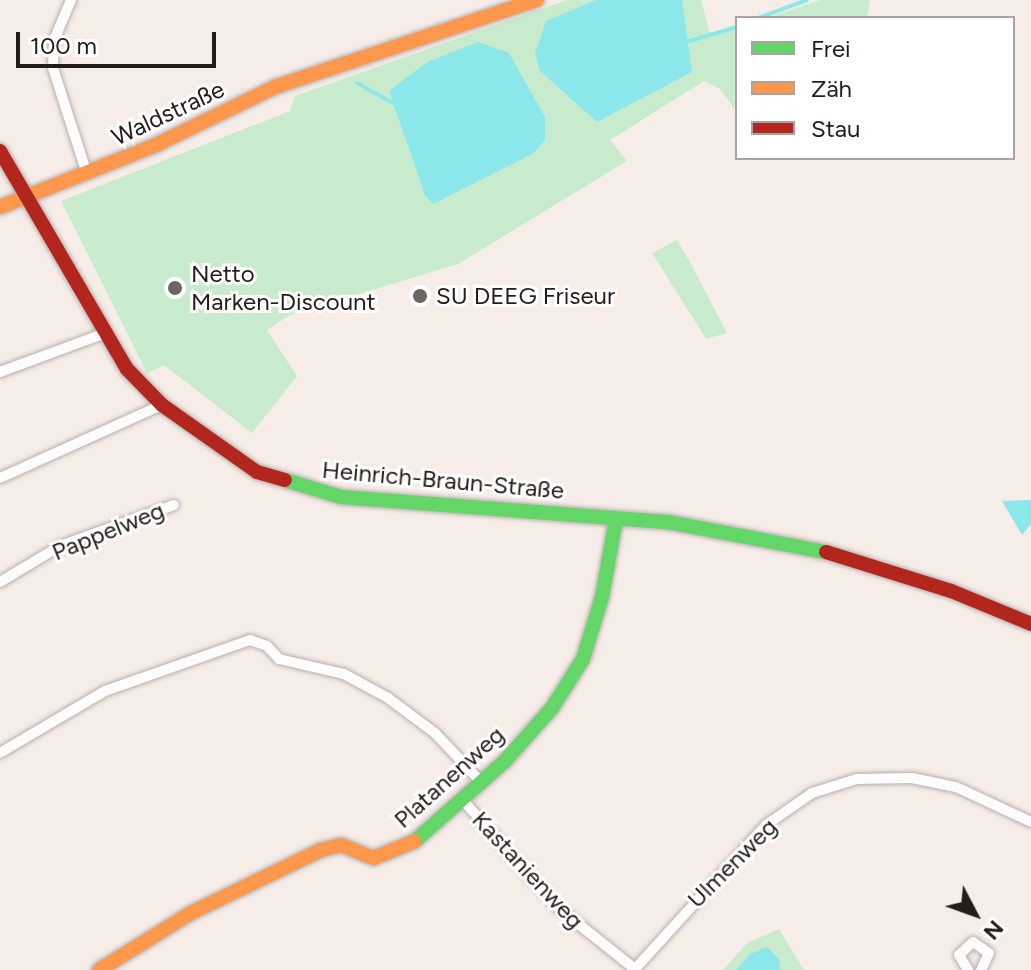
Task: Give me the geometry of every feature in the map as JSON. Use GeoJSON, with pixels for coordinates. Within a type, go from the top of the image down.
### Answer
{"type":"FeatureCollection","features":[{"type":"Feature","properties":{"kind":"street"},"geometry":{"type":"LineString","coordinates":[[71,0],[54,40],[53,68],[87,174]]}},
{"type":"Feature","properties":{"kind":"street","name":"Waldstraße"},"geometry":{"type":"LineString","coordinates":[[0,207],[87,174],[275,87],[537,0]]}},
{"type":"Feature","properties":{"kind":"street","name":"Heinrich-Braun-Straße"},"geometry":{"type":"LineString","coordinates":[[0,151],[103,334],[162,405],[257,472],[304,489],[668,522],[854,558],[1031,624]]}},
{"type":"Feature","properties":{"kind":"street"},"geometry":{"type":"LineString","coordinates":[[0,372],[103,334]]}},
{"type":"Feature","properties":{"kind":"street"},"geometry":{"type":"LineString","coordinates":[[0,478],[162,405]]}},
{"type":"Feature","properties":{"kind":"street","name":"Pappelweg"},"geometry":{"type":"LineString","coordinates":[[0,582],[60,546],[174,505]]}},
{"type":"Feature","properties":{"kind":"street","name":"Platanenweg"},"geometry":{"type":"LineString","coordinates":[[99,970],[191,913],[321,850],[341,845],[374,858],[388,856],[425,835],[552,708],[583,659],[602,597],[616,519]]}},
{"type":"Feature","properties":{"kind":"street","name":"Kastanienweg"},"geometry":{"type":"LineString","coordinates":[[0,753],[105,691],[250,640],[267,646],[279,659],[344,674],[388,698],[435,733],[480,781]]}},
{"type":"Feature","properties":{"kind":"street","name":"Ulmenweg"},"geometry":{"type":"LineString","coordinates":[[635,970],[766,825],[812,793],[857,779],[912,778],[956,787],[1031,822]]}},
{"type":"Feature","properties":{"kind":"street","name":"Kastanienweg"},"geometry":{"type":"LineString","coordinates":[[462,799],[556,906],[635,970]]}},
{"type":"Feature","properties":{"kind":"street"},"geometry":{"type":"LineString","coordinates":[[962,968],[964,946],[978,942],[989,953],[981,970]]}},
{"type":"Feature","properties":{"kind":"green space"},"geometry":{"type":"Polygon","coordinates":[[[567,0],[701,0],[710,34],[735,28],[735,109],[719,88],[704,81],[610,140],[627,161],[458,264],[290,315],[267,330],[297,376],[252,433],[164,365],[147,373],[61,201],[290,111],[295,96],[567,0]]]}},
{"type":"Feature","properties":{"kind":"green space"},"geometry":{"type":"Polygon","coordinates":[[[820,0],[870,0],[867,16],[772,16],[820,0]]]}},
{"type":"Feature","properties":{"kind":"green space"},"geometry":{"type":"Polygon","coordinates":[[[677,240],[727,333],[706,339],[652,253],[677,240]]]}},
{"type":"Feature","properties":{"kind":"green space"},"geometry":{"type":"Polygon","coordinates":[[[779,929],[804,970],[723,970],[747,943],[779,929]]]}},
{"type":"Feature","properties":{"kind":"water"},"geometry":{"type":"Polygon","coordinates":[[[596,0],[682,0],[692,72],[597,122],[540,71],[535,53],[546,21],[596,0]]]}},
{"type":"Feature","properties":{"kind":"water"},"geometry":{"type":"Polygon","coordinates":[[[478,42],[509,53],[545,117],[545,140],[534,153],[433,204],[425,195],[389,91],[427,62],[478,42]]]}},
{"type":"Feature","properties":{"kind":"water"},"geometry":{"type":"Polygon","coordinates":[[[1031,500],[1031,524],[1022,535],[1002,501],[1031,500]]]}},
{"type":"Feature","properties":{"kind":"water"},"geometry":{"type":"Polygon","coordinates":[[[767,947],[779,959],[780,970],[736,970],[750,954],[767,947]]]}},
{"type":"Feature","properties":{"kind":"waterway"},"geometry":{"type":"LineString","coordinates":[[763,16],[807,0]]}},
{"type":"Feature","properties":{"kind":"waterway"},"geometry":{"type":"LineString","coordinates":[[686,42],[735,28]]}},
{"type":"Feature","properties":{"kind":"waterway"},"geometry":{"type":"LineString","coordinates":[[357,83],[393,103]]}},
{"type":"Feature","properties":{"kind":"traffic: fast"},"geometry":{"type":"LineString","coordinates":[[285,480],[341,497],[668,522],[826,552]]}},
{"type":"Feature","properties":{"kind":"traffic: fast"},"geometry":{"type":"LineString","coordinates":[[415,841],[505,761],[552,708],[583,659],[602,597],[616,519]]}},
{"type":"Feature","properties":{"kind":"traffic: slow"},"geometry":{"type":"LineString","coordinates":[[0,207],[158,144],[275,87],[537,0]]}},
{"type":"Feature","properties":{"kind":"traffic: slow"},"geometry":{"type":"LineString","coordinates":[[99,970],[191,913],[321,850],[341,845],[374,858],[415,841]]}},
{"type":"Feature","properties":{"kind":"traffic: jam"},"geometry":{"type":"LineString","coordinates":[[0,151],[127,369],[162,405],[257,472],[285,480]]}},
{"type":"Feature","properties":{"kind":"traffic: jam"},"geometry":{"type":"LineString","coordinates":[[826,552],[951,591],[1031,624]]}},
{"type":"Feature","properties":{"kind":"place","name":"Netto Marken-Discount"},"geometry":{"type":"Point","coordinates":[175,288]}},
{"type":"Feature","properties":{"kind":"place","name":"SU DEEG Friseur"},"geometry":{"type":"Point","coordinates":[420,296]}}]}
